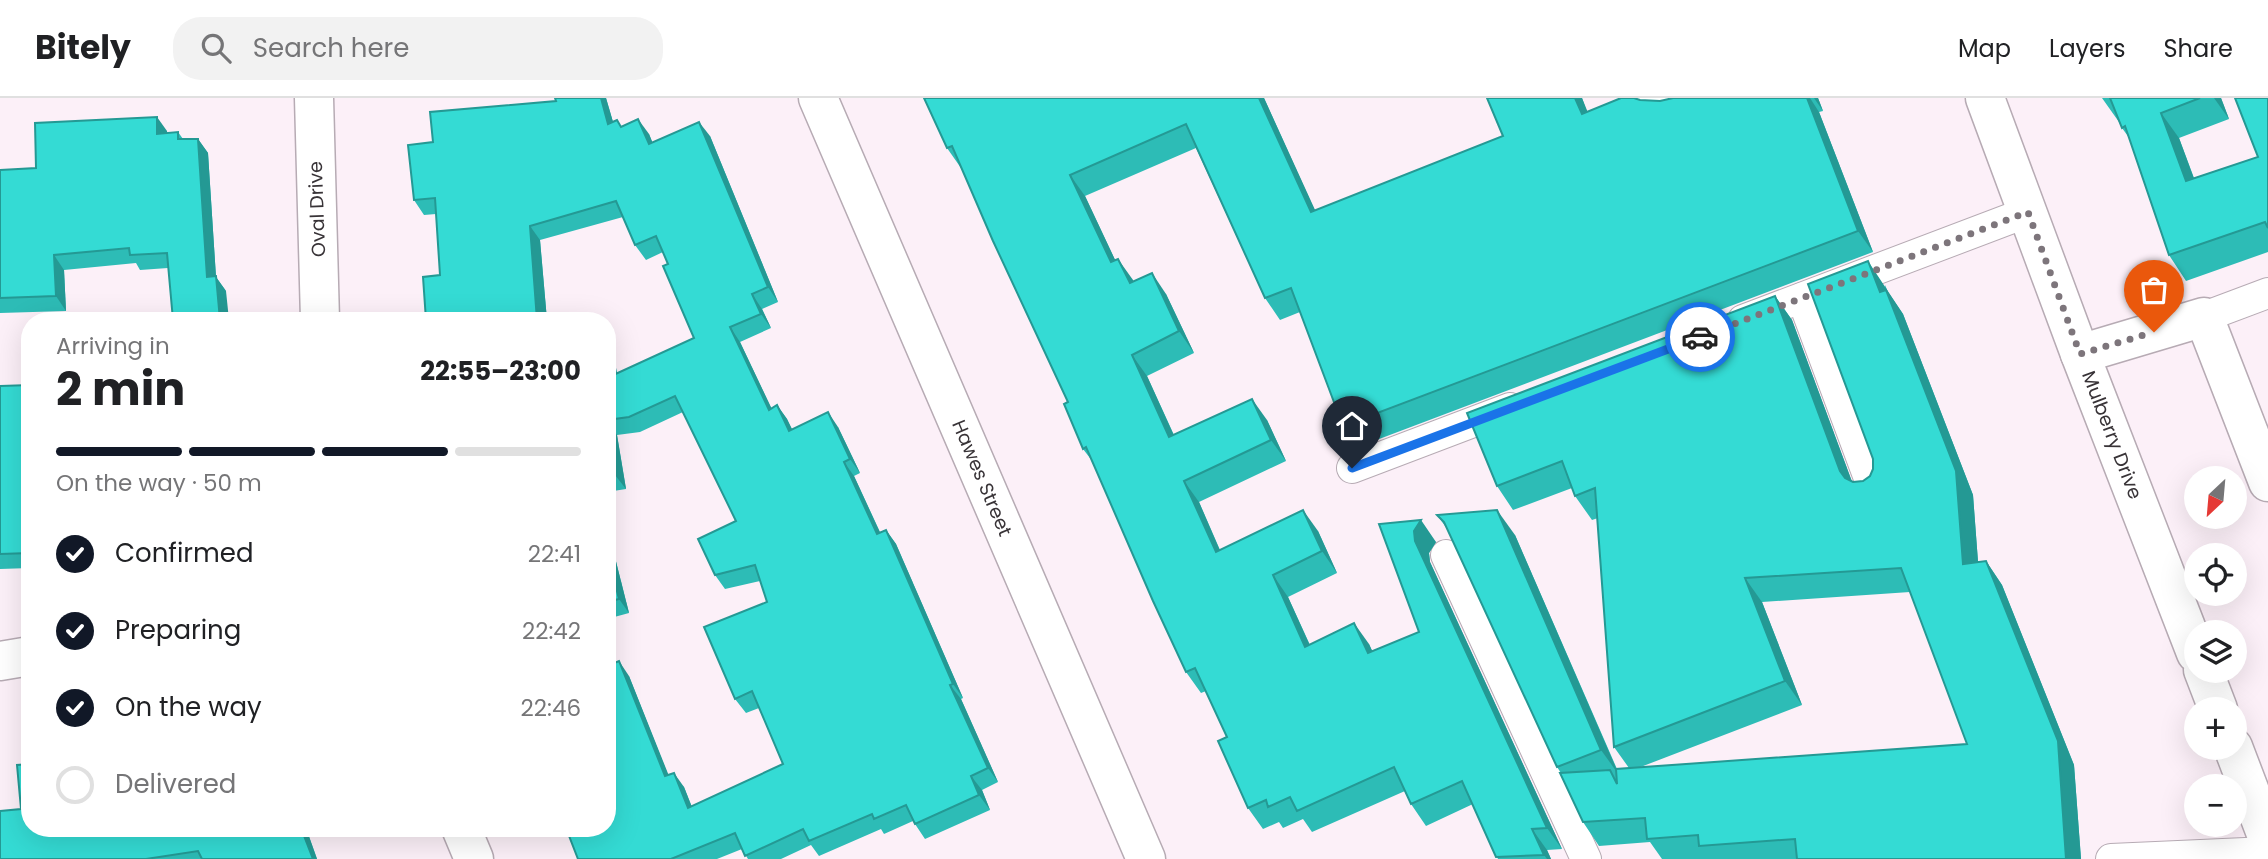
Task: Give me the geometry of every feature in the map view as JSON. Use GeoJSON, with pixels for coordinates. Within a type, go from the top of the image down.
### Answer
{"type":"FeatureCollection","features":[{"type":"Feature","properties":{"kind":"street","name":"Oval Drive"},"geometry":{"type":"LineString","coordinates":[[314,98],[320,312]]}},
{"type":"Feature","properties":{"kind":"street","name":"Hawes Street"},"geometry":{"type":"LineString","coordinates":[[818,98],[1146,859]]}},
{"type":"Feature","properties":{"kind":"street","name":"Mulberry Drive"},"geometry":{"type":"LineString","coordinates":[[1985,98],[2184,622]]}},
{"type":"Feature","properties":{"kind":"street"},"geometry":{"type":"LineString","coordinates":[[2080,354],[2203,317],[2268,482]]}},
{"type":"Feature","properties":{"kind":"street"},"geometry":{"type":"LineString","coordinates":[[0,662],[21,658]]}},
{"type":"Feature","properties":{"kind":"street"},"geometry":{"type":"LineString","coordinates":[[2238,760],[2268,839]]}},
{"type":"Feature","properties":{"kind":"street"},"geometry":{"type":"LineString","coordinates":[[465,837],[474,859]]}},
{"type":"Feature","properties":{"kind":"lane"},"geometry":{"type":"LineString","coordinates":[[1642,98],[1661,106],[1685,105],[1704,98]]}},
{"type":"Feature","properties":{"kind":"lane"},"geometry":{"type":"LineString","coordinates":[[1712,332],[2028,212]]}},
{"type":"Feature","properties":{"kind":"lane"},"geometry":{"type":"LineString","coordinates":[[2203,317],[2268,293]]}},
{"type":"Feature","properties":{"kind":"lane"},"geometry":{"type":"LineString","coordinates":[[1802,298],[1873,489]]}},
{"type":"Feature","properties":{"kind":"lane"},"geometry":{"type":"LineString","coordinates":[[1352,468],[1532,400]]}},
{"type":"Feature","properties":{"kind":"lane"},"geometry":{"type":"LineString","coordinates":[[1446,555],[1586,859]]}},
{"type":"Feature","properties":{"kind":"lane"},"geometry":{"type":"LineString","coordinates":[[2111,859],[2268,852]]}},
{"type":"Feature","properties":{"kind":"building"},"geometry":{"type":"Polygon","coordinates":[[[555,98],[601,98],[608,124],[617,120],[621,127],[638,119],[649,144],[699,122],[768,287],[752,294],[761,314],[730,327],[769,410],[777,405],[789,431],[828,412],[850,459],[844,462],[877,534],[886,530],[953,684],[950,685],[988,768],[971,776],[979,795],[915,824],[906,805],[874,819],[872,814],[809,841],[803,829],[745,856],[735,833],[671,859],[578,859],[569,837],[616,837],[616,662],[619,661],[665,776],[674,773],[688,808],[783,764],[752,691],[735,699],[704,627],[767,602],[755,565],[715,575],[698,539],[736,521],[675,396],[629,417],[616,419],[616,374],[694,338],[663,266],[668,264],[656,236],[635,245],[616,201],[530,226],[536,312],[425,312],[423,277],[440,275],[435,198],[414,200],[408,145],[433,142],[430,112],[556,101],[555,98]]]}},
{"type":"Feature","properties":{"kind":"building"},"geometry":{"type":"Polygon","coordinates":[[[924,98],[1259,98],[1311,212],[1503,136],[1487,98],[1575,98],[1582,114],[1621,98],[1660,101],[1673,98],[1807,98],[1858,231],[1343,426],[1291,288],[1265,298],[1186,124],[1070,175],[1111,262],[1118,259],[1130,283],[1152,273],[1179,331],[1132,355],[1169,437],[1252,399],[1271,440],[1184,481],[1216,552],[1303,510],[1322,551],[1273,575],[1305,647],[1354,623],[1368,653],[1419,632],[1379,524],[1421,520],[1414,531],[1415,541],[1547,828],[1532,829],[1544,855],[1496,857],[1462,781],[1411,804],[1394,767],[1297,811],[1290,797],[1268,807],[1266,800],[1248,808],[1218,741],[1227,737],[1195,668],[1186,672],[1086,447],[1083,449],[1064,404],[1068,402],[952,146],[947,148],[924,98]]]}},
{"type":"Feature","properties":{"kind":"building"},"geometry":{"type":"Polygon","coordinates":[[[2110,98],[2200,98],[2161,113],[2186,181],[2258,157],[2235,98],[2268,98],[2268,228],[2265,222],[2169,255],[2125,126],[2122,128],[2110,98]]]}},
{"type":"Feature","properties":{"kind":"building"},"geometry":{"type":"Polygon","coordinates":[[[157,117],[157,134],[178,132],[178,139],[198,139],[207,277],[216,276],[219,312],[172,312],[167,253],[130,255],[129,248],[54,255],[56,296],[0,298],[0,170],[36,168],[35,123],[157,117]]]}},
{"type":"Feature","properties":{"kind":"building"},"geometry":{"type":"Polygon","coordinates":[[[1868,261],[1880,292],[1886,290],[1956,471],[1963,564],[1986,561],[2058,741],[2066,859],[1797,859],[1795,839],[1699,846],[1698,835],[1647,839],[1645,818],[1583,822],[1560,773],[1610,770],[1617,784],[1616,769],[1967,744],[1901,568],[1745,578],[1785,681],[1614,747],[1595,488],[1575,496],[1562,461],[1497,486],[1467,413],[1775,296],[1840,471],[1845,478],[1853,482],[1863,481],[1870,476],[1873,459],[1808,284],[1868,261]]]}},
{"type":"Feature","properties":{"kind":"building"},"geometry":{"type":"Polygon","coordinates":[[[21,385],[21,553],[0,554],[0,386],[21,385]]]}},
{"type":"Feature","properties":{"kind":"building"},"geometry":{"type":"Polygon","coordinates":[[[1497,510],[1601,750],[1557,767],[1444,522],[1437,515],[1497,510]]]}},
{"type":"Feature","properties":{"kind":"building"},"geometry":{"type":"Polygon","coordinates":[[[17,765],[21,765],[21,809],[17,765]]]}},
{"type":"Feature","properties":{"kind":"building"},"geometry":{"type":"Polygon","coordinates":[[[21,809],[21,837],[304,837],[313,859],[202,859],[198,851],[146,859],[0,859],[0,811],[21,809]]]}},
{"type":"Feature","properties":{"kind":"way so far"},"geometry":{"type":"LineString","coordinates":[[1700,337],[2028,212],[2080,354],[2154,332]]}},
{"type":"Feature","properties":{"kind":"route"},"geometry":{"type":"LineString","coordinates":[[1352,468],[1700,337]]}}]}
